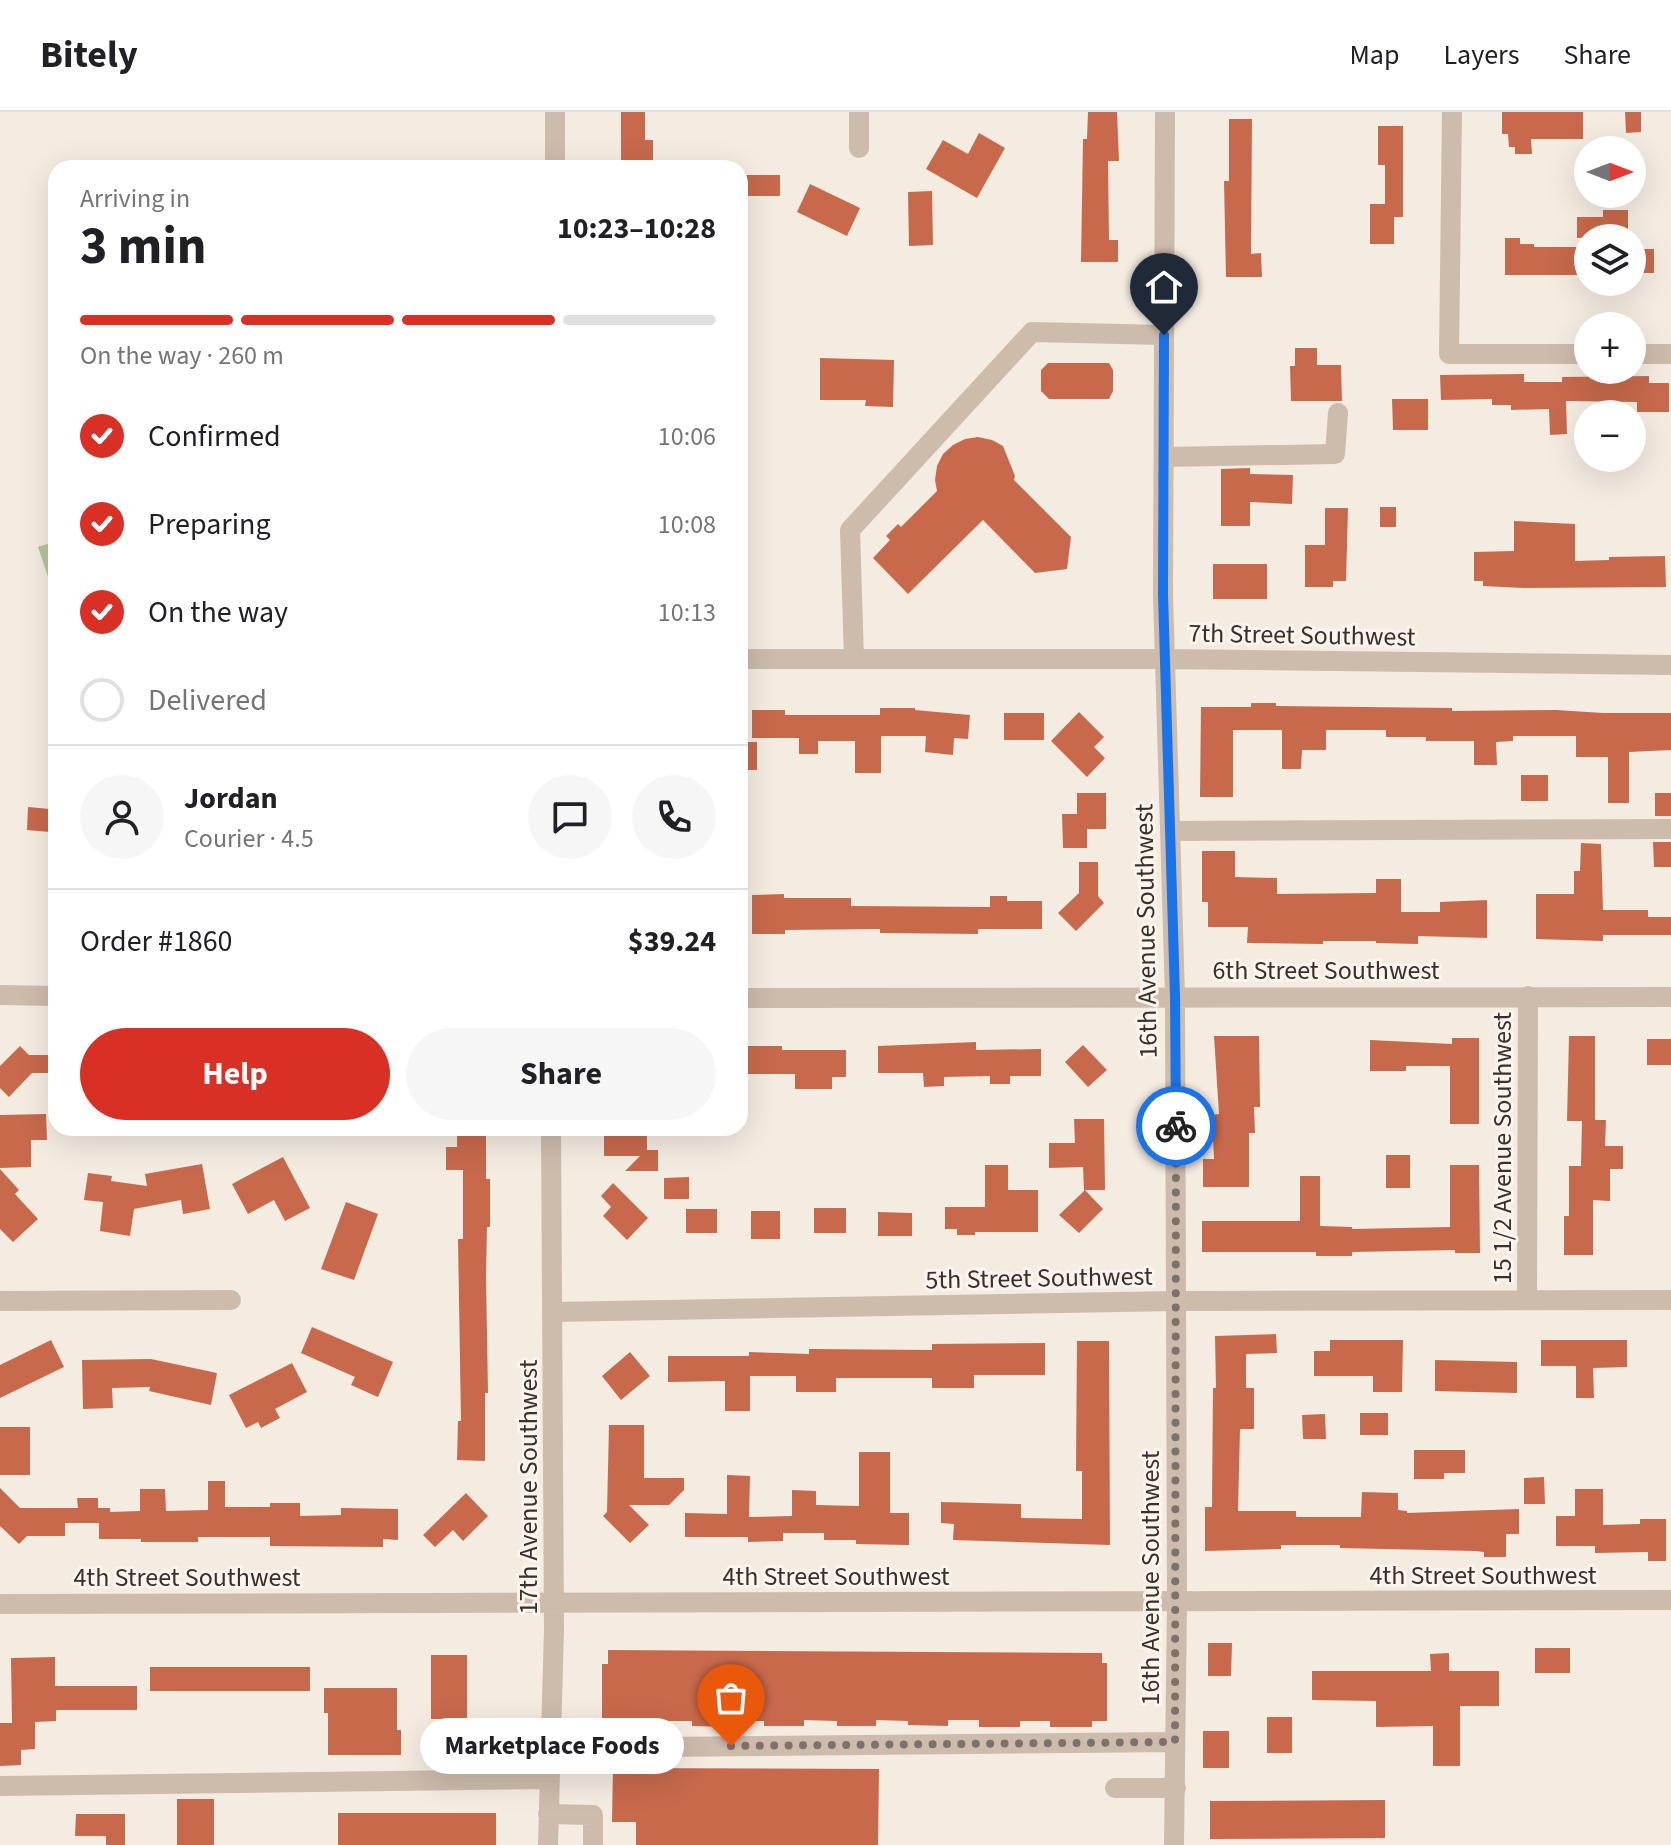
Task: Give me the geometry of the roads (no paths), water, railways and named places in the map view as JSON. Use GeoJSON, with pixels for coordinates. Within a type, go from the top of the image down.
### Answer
{"type":"FeatureCollection","features":[{"type":"Feature","properties":{"kind":"street"},"geometry":{"type":"LineString","coordinates":[[555,112],[555,160]]}},
{"type":"Feature","properties":{"kind":"street"},"geometry":{"type":"LineString","coordinates":[[859,112],[859,148]]}},
{"type":"Feature","properties":{"kind":"street","name":"16th Avenue Southwest"},"geometry":{"type":"LineString","coordinates":[[1165,112],[1165,659],[1175,996],[1177,1301],[1174,1845]]}},
{"type":"Feature","properties":{"kind":"street"},"geometry":{"type":"LineString","coordinates":[[1452,112],[1449,354],[1574,354]]}},
{"type":"Feature","properties":{"kind":"street"},"geometry":{"type":"LineString","coordinates":[[854,659],[850,530],[1032,332],[1164,335]]}},
{"type":"Feature","properties":{"kind":"street"},"geometry":{"type":"LineString","coordinates":[[1646,354],[1671,354]]}},
{"type":"Feature","properties":{"kind":"street"},"geometry":{"type":"LineString","coordinates":[[1164,457],[1335,454],[1338,413]]}},
{"type":"Feature","properties":{"kind":"street","name":"7th Street Southwest"},"geometry":{"type":"LineString","coordinates":[[748,659],[1165,659],[1671,665]]}},
{"type":"Feature","properties":{"kind":"street"},"geometry":{"type":"LineString","coordinates":[[1170,831],[1671,829]]}},
{"type":"Feature","properties":{"kind":"street"},"geometry":{"type":"LineString","coordinates":[[0,995],[48,996]]}},
{"type":"Feature","properties":{"kind":"street","name":"15 1/2 Avenue Southwest"},"geometry":{"type":"LineString","coordinates":[[1527,1300],[1528,996]]}},
{"type":"Feature","properties":{"kind":"street","name":"6th Street Southwest"},"geometry":{"type":"LineString","coordinates":[[748,998],[1671,997]]}},
{"type":"Feature","properties":{"kind":"street","name":"17th Avenue Southwest"},"geometry":{"type":"LineString","coordinates":[[548,1845],[554,1602],[551,1136]]}},
{"type":"Feature","properties":{"kind":"street"},"geometry":{"type":"LineString","coordinates":[[0,1301],[231,1300]]}},
{"type":"Feature","properties":{"kind":"street","name":"5th Street Southwest"},"geometry":{"type":"LineString","coordinates":[[553,1312],[1177,1301],[1671,1300]]}},
{"type":"Feature","properties":{"kind":"street","name":"4th Street Southwest"},"geometry":{"type":"LineString","coordinates":[[0,1604],[1671,1600]]}},
{"type":"Feature","properties":{"kind":"street"},"geometry":{"type":"LineString","coordinates":[[550,1748],[1175,1742]]}},
{"type":"Feature","properties":{"kind":"street"},"geometry":{"type":"LineString","coordinates":[[0,1786],[548,1779]]}},
{"type":"Feature","properties":{"kind":"street"},"geometry":{"type":"LineString","coordinates":[[1115,1788],[1176,1788]]}},
{"type":"Feature","properties":{"kind":"street"},"geometry":{"type":"LineString","coordinates":[[548,1814],[593,1815],[593,1845]]}},
{"type":"Feature","properties":{"kind":"place","name":"Marketplace Foods"},"geometry":{"type":"Point","coordinates":[731,1746]}}]}
